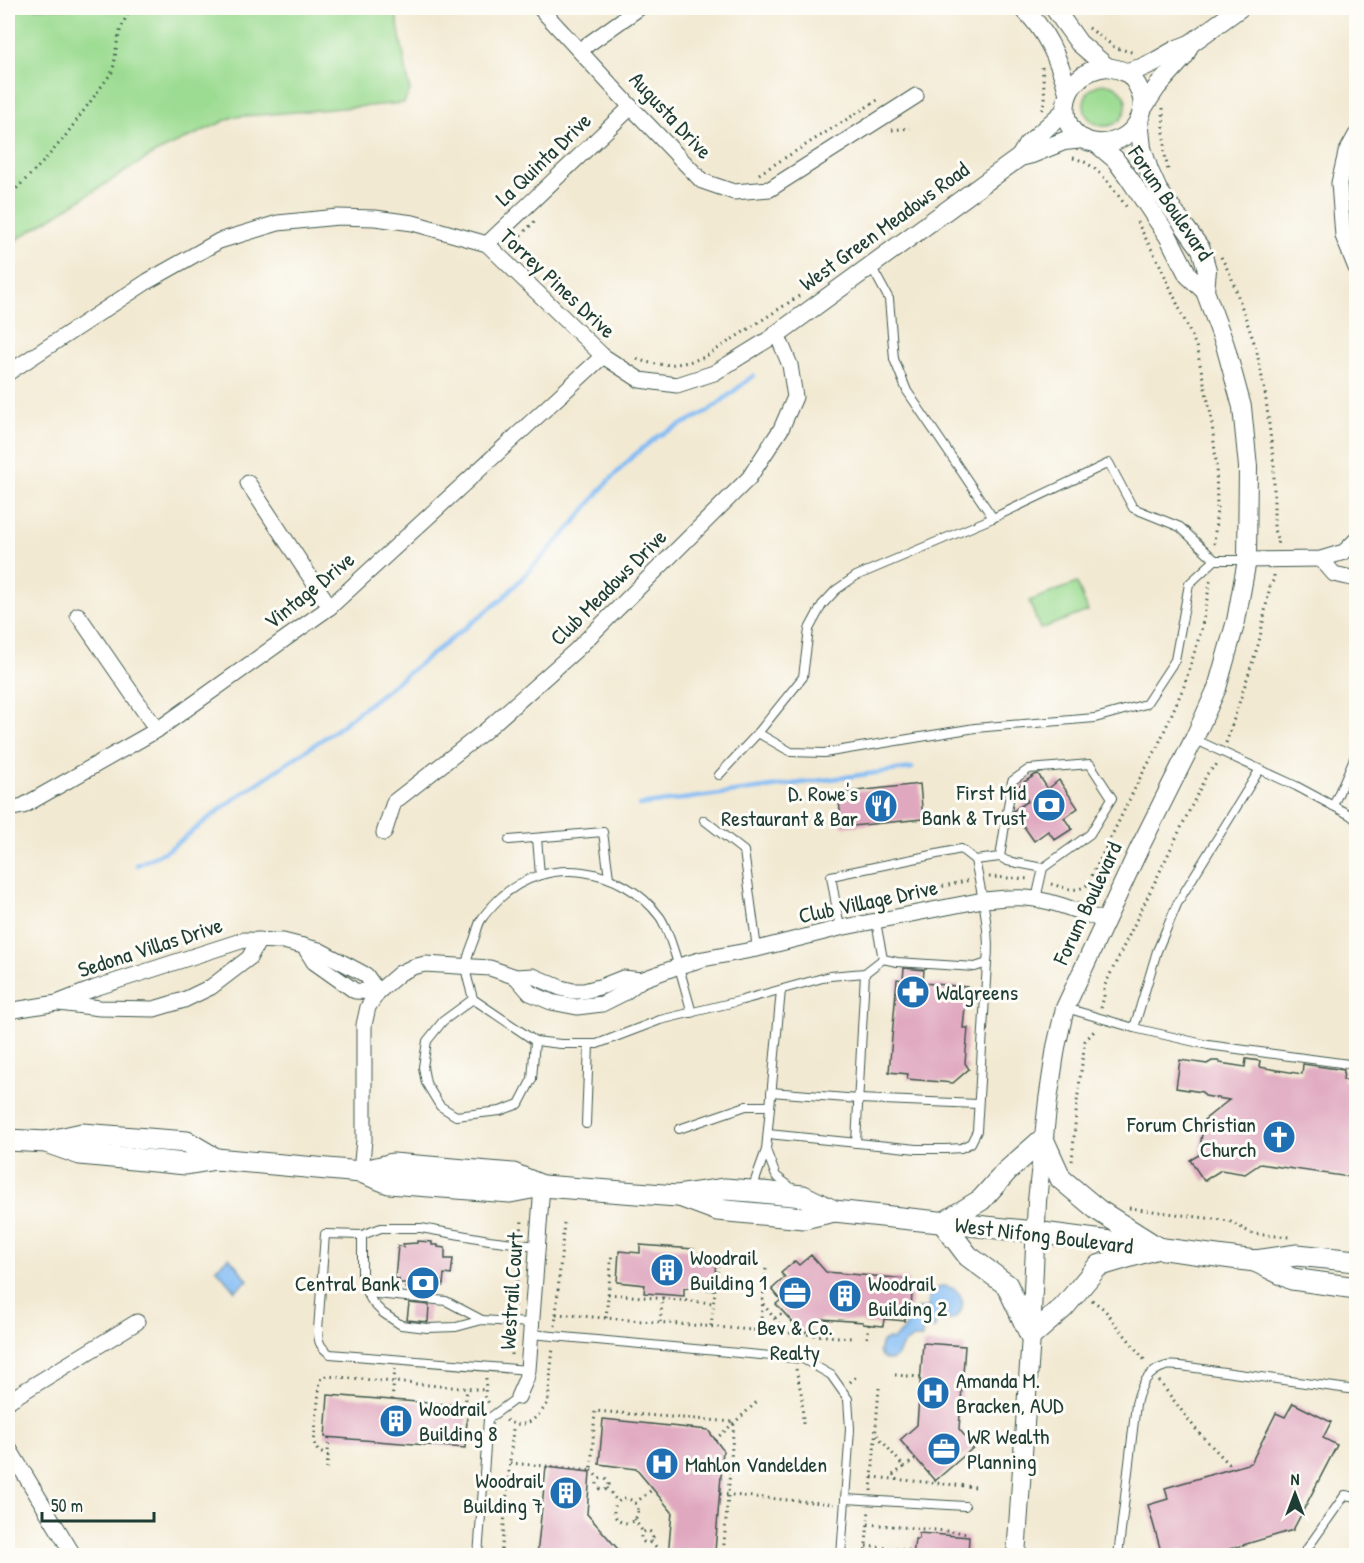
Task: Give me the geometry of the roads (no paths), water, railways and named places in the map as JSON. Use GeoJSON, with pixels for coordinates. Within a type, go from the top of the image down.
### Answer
{"type":"FeatureCollection","features":[{"type":"Feature","properties":{"kind":"main road"},"geometry":{"type":"LineString","coordinates":[[1043,1139],[1061,1179],[1098,1210],[1158,1248],[1098,1266],[1064,1307],[1031,1336],[1006,1285],[968,1256],[943,1223],[981,1200],[1043,1139]]}},
{"type":"Feature","properties":{"kind":"main road","name":"West Nifong Boulevard"},"geometry":{"type":"LineString","coordinates":[[8,1140],[46,1142],[80,1154],[186,1164],[216,1159],[361,1172],[393,1164],[513,1174],[542,1186],[677,1196],[725,1189],[751,1191],[803,1196],[834,1211]]}},
{"type":"Feature","properties":{"kind":"main road","name":"West Nifong Boulevard"},"geometry":{"type":"LineString","coordinates":[[677,1196],[717,1210],[804,1218],[834,1211],[1035,1232],[1255,1261],[1298,1255],[1356,1261]]}},
{"type":"Feature","properties":{"kind":"main road","name":"West Nifong Boulevard"},"geometry":{"type":"LineString","coordinates":[[1255,1261],[1292,1279],[1356,1288]]}},
{"type":"Feature","properties":{"kind":"street","name":"Augusta Drive"},"geometry":{"type":"LineString","coordinates":[[540,8],[702,181],[734,192],[770,189],[916,96]]}},
{"type":"Feature","properties":{"kind":"street"},"geometry":{"type":"LineString","coordinates":[[580,51],[639,8]]}},
{"type":"Feature","properties":{"kind":"street"},"geometry":{"type":"LineString","coordinates":[[1023,8],[1041,29],[1052,48],[1068,92]]}},
{"type":"Feature","properties":{"kind":"street"},"geometry":{"type":"LineString","coordinates":[[1054,8],[1079,43],[1107,67]]}},
{"type":"Feature","properties":{"kind":"street"},"geometry":{"type":"LineString","coordinates":[[1190,44],[1184,57],[1157,87],[1125,137],[1116,141],[1090,141],[1071,128],[1065,111],[1068,92],[1088,72],[1107,67],[1127,72],[1141,68],[1190,44],[1240,8]]}},
{"type":"Feature","properties":{"kind":"street"},"geometry":{"type":"LineString","coordinates":[[1127,72],[1139,88],[1142,98],[1141,114]]}},
{"type":"Feature","properties":{"kind":"street","name":"La Quinta Drive"},"geometry":{"type":"LineString","coordinates":[[487,244],[631,107]]}},
{"type":"Feature","properties":{"kind":"street","name":"West Green Meadows Road"},"geometry":{"type":"LineString","coordinates":[[1020,157],[1027,145],[1065,111]]}},
{"type":"Feature","properties":{"kind":"street","name":"Forum Boulevard"},"geometry":{"type":"LineString","coordinates":[[1016,1556],[1031,1336],[1035,1232],[1043,1139],[1056,1047],[1065,1008],[1217,688],[1236,621],[1247,560],[1248,467],[1242,407],[1225,345],[1205,291],[1207,270],[1201,249],[1158,189],[1149,170],[1142,148],[1141,114]]}},
{"type":"Feature","properties":{"kind":"street"},"geometry":{"type":"LineString","coordinates":[[1356,135],[1346,153],[1339,183],[1343,236],[1356,268]]}},
{"type":"Feature","properties":{"kind":"street","name":"West Green Meadows Road"},"geometry":{"type":"LineString","coordinates":[[777,334],[1020,157],[1064,141],[1090,141]]}},
{"type":"Feature","properties":{"kind":"street","name":"Forum Boulevard"},"geometry":{"type":"LineString","coordinates":[[1090,141],[1115,159],[1168,236],[1188,275],[1205,291]]}},
{"type":"Feature","properties":{"kind":"street","name":"Torrey Pines Drive"},"geometry":{"type":"LineString","coordinates":[[8,373],[148,281],[219,241],[278,223],[338,217],[375,218],[413,223],[487,244],[603,356],[640,380],[677,385],[714,373],[777,334]]}},
{"type":"Feature","properties":{"kind":"street","name":"Club Meadows Drive"},"geometry":{"type":"LineString","coordinates":[[384,833],[394,802],[485,731],[576,650],[749,478],[781,429],[795,397],[790,365],[777,334]]}},
{"type":"Feature","properties":{"kind":"street","name":"Vintage Drive"},"geometry":{"type":"LineString","coordinates":[[8,809],[23,806],[157,729],[330,607],[603,356]]}},
{"type":"Feature","properties":{"kind":"street"},"geometry":{"type":"LineString","coordinates":[[248,483],[330,607]]}},
{"type":"Feature","properties":{"kind":"street"},"geometry":{"type":"LineString","coordinates":[[1247,560],[1321,559],[1344,552],[1356,540]]}},
{"type":"Feature","properties":{"kind":"street"},"geometry":{"type":"LineString","coordinates":[[1321,559],[1334,574],[1356,579]]}},
{"type":"Feature","properties":{"kind":"street"},"geometry":{"type":"LineString","coordinates":[[78,615],[157,729]]}},
{"type":"Feature","properties":{"kind":"street","name":"Club Village Drive"},"geometry":{"type":"LineString","coordinates":[[361,1172],[364,1025],[368,1007],[378,992],[400,973],[413,967],[425,964],[490,968],[516,978],[530,993],[551,1002],[577,1007],[602,1004],[624,993],[641,980],[703,959],[757,949],[840,928],[983,900],[1036,899],[1105,921]]}},
{"type":"Feature","properties":{"kind":"street","name":"Sedona Villas Drive"},"geometry":{"type":"LineString","coordinates":[[8,1011],[57,1003],[95,988],[244,940],[283,941],[319,950],[366,975],[378,992]]}},
{"type":"Feature","properties":{"kind":"street","name":"Sedona Villas Drive"},"geometry":{"type":"LineString","coordinates":[[57,1003],[100,1008],[154,1009],[184,1000],[211,987],[249,958],[259,940]]}},
{"type":"Feature","properties":{"kind":"street","name":"Westrail Court"},"geometry":{"type":"LineString","coordinates":[[518,1397],[528,1370],[542,1186]]}},
{"type":"Feature","properties":{"kind":"street"},"geometry":{"type":"LineString","coordinates":[[8,1401],[137,1322]]}},
{"type":"Feature","properties":{"kind":"street"},"geometry":{"type":"LineString","coordinates":[[8,1447],[74,1556]]}},
{"type":"Feature","properties":{"kind":"lane"},"geometry":{"type":"LineString","coordinates":[[871,266],[889,299],[894,359],[907,392],[993,518]]}},
{"type":"Feature","properties":{"kind":"lane"},"geometry":{"type":"LineString","coordinates":[[718,774],[758,733],[802,677],[809,629],[822,605],[836,590],[856,576],[993,518],[1109,463],[1133,508],[1180,526],[1214,560]]}},
{"type":"Feature","properties":{"kind":"lane"},"geometry":{"type":"LineString","coordinates":[[758,733],[791,752],[824,753],[975,728],[1095,718],[1146,704],[1175,660],[1189,584],[1214,560],[1247,560]]}},
{"type":"Feature","properties":{"kind":"lane"},"geometry":{"type":"LineString","coordinates":[[1194,739],[1296,786],[1356,820]]}},
{"type":"Feature","properties":{"kind":"lane"},"geometry":{"type":"LineString","coordinates":[[1333,806],[1356,754]]}},
{"type":"Feature","properties":{"kind":"lane"},"geometry":{"type":"LineString","coordinates":[[1000,857],[1012,781],[1029,769],[1090,764],[1112,798],[1090,834],[1043,868],[1036,899]]}},
{"type":"Feature","properties":{"kind":"lane"},"geometry":{"type":"LineString","coordinates":[[1134,1028],[1156,951],[1178,902],[1260,769]]}},
{"type":"Feature","properties":{"kind":"lane"},"geometry":{"type":"LineString","coordinates":[[704,820],[744,851],[757,949]]}},
{"type":"Feature","properties":{"kind":"lane"},"geometry":{"type":"LineString","coordinates":[[509,840],[603,832],[609,878]]}},
{"type":"Feature","properties":{"kind":"lane"},"geometry":{"type":"LineString","coordinates":[[537,838],[540,874]]}},
{"type":"Feature","properties":{"kind":"lane"},"geometry":{"type":"LineString","coordinates":[[768,1134],[916,1149],[946,1149],[962,1148],[971,1143],[977,1131],[987,936],[975,860],[961,849],[831,876],[840,928]]}},
{"type":"Feature","properties":{"kind":"lane"},"geometry":{"type":"LineString","coordinates":[[975,860],[1000,857],[1007,861],[1043,868]]}},
{"type":"Feature","properties":{"kind":"lane"},"geometry":{"type":"LineString","coordinates":[[692,1012],[680,966],[661,919],[635,892],[619,882],[585,872],[540,874],[507,892],[480,921],[466,966],[473,999],[535,1041],[561,1044],[597,1044],[660,1020],[781,990],[831,976],[865,973],[883,959],[975,967],[987,963]]}},
{"type":"Feature","properties":{"kind":"lane"},"geometry":{"type":"LineString","coordinates":[[876,922],[883,959]]}},
{"type":"Feature","properties":{"kind":"lane"},"geometry":{"type":"LineString","coordinates":[[856,1143],[865,973]]}},
{"type":"Feature","properties":{"kind":"lane"},"geometry":{"type":"LineString","coordinates":[[751,1191],[766,1150],[781,990]]}},
{"type":"Feature","properties":{"kind":"lane"},"geometry":{"type":"LineString","coordinates":[[473,999],[443,1021],[427,1041],[423,1066],[426,1083],[440,1106],[456,1116],[500,1111],[519,1104],[532,1079],[535,1041]]}},
{"type":"Feature","properties":{"kind":"lane"},"geometry":{"type":"LineString","coordinates":[[1065,1008],[1134,1028],[1208,1045],[1356,1065]]}},
{"type":"Feature","properties":{"kind":"lane"},"geometry":{"type":"LineString","coordinates":[[586,1124],[589,1044]]}},
{"type":"Feature","properties":{"kind":"lane"},"geometry":{"type":"LineString","coordinates":[[771,1092],[859,1099],[978,1104]]}},
{"type":"Feature","properties":{"kind":"lane"},"geometry":{"type":"LineString","coordinates":[[679,1129],[746,1106],[770,1106]]}},
{"type":"Feature","properties":{"kind":"lane"},"geometry":{"type":"LineString","coordinates":[[766,1150],[776,1176],[803,1196]]}},
{"type":"Feature","properties":{"kind":"lane"},"geometry":{"type":"LineString","coordinates":[[528,1370],[330,1354],[318,1340],[325,1234],[362,1235],[381,1228],[421,1228],[536,1246]]}},
{"type":"Feature","properties":{"kind":"lane"},"geometry":{"type":"LineString","coordinates":[[362,1235],[362,1275],[367,1293],[383,1313],[401,1325],[427,1328],[456,1327],[482,1320],[514,1322],[531,1328],[803,1359],[831,1375],[848,1399],[850,1429],[841,1556]]}},
{"type":"Feature","properties":{"kind":"lane"},"geometry":{"type":"LineString","coordinates":[[367,1293],[446,1301],[482,1320]]}},
{"type":"Feature","properties":{"kind":"lane"},"geometry":{"type":"LineString","coordinates":[[1118,1556],[1136,1404],[1140,1387],[1150,1374],[1165,1366],[1181,1365],[1356,1390]]}},
{"type":"Feature","properties":{"kind":"lane"},"geometry":{"type":"LineString","coordinates":[[478,1556],[488,1419],[518,1397]]}},
{"type":"Feature","properties":{"kind":"lane"},"geometry":{"type":"LineString","coordinates":[[1302,1556],[1346,1495],[1356,1497]]}},
{"type":"Feature","properties":{"kind":"lane"},"geometry":{"type":"LineString","coordinates":[[846,1502],[870,1500],[964,1506]]}},
{"type":"Feature","properties":{"kind":"water"},"geometry":{"type":"Polygon","coordinates":[[[229,1257],[248,1280],[235,1291],[216,1268],[229,1257]]]}},
{"type":"Feature","properties":{"kind":"water"},"geometry":{"type":"Polygon","coordinates":[[[943,1286],[953,1288],[959,1293],[962,1307],[959,1313],[946,1321],[936,1319],[935,1329],[923,1328],[922,1338],[913,1338],[906,1343],[894,1359],[883,1358],[879,1352],[882,1342],[888,1339],[893,1340],[905,1329],[907,1320],[917,1320],[918,1309],[928,1308],[931,1294],[943,1286]]]}},
{"type":"Feature","properties":{"kind":"waterway"},"geometry":{"type":"LineString","coordinates":[[137,865],[168,850],[234,799],[333,732],[502,599],[570,528],[604,486],[633,456],[658,436],[709,411],[753,376]]}},
{"type":"Feature","properties":{"kind":"waterway"},"geometry":{"type":"LineString","coordinates":[[639,805],[912,768]]}},
{"type":"Feature","properties":{"kind":"place","name":"First Mid Bank & Trust"},"geometry":{"type":"Point","coordinates":[1049,805]}},
{"type":"Feature","properties":{"kind":"place","name":"D. Rowe's Restaurant & Bar"},"geometry":{"type":"Point","coordinates":[881,806]}},
{"type":"Feature","properties":{"kind":"place","name":"Walgreens"},"geometry":{"type":"Point","coordinates":[913,992]}},
{"type":"Feature","properties":{"kind":"place","name":"Forum Christian Church"},"geometry":{"type":"Point","coordinates":[1279,1137]}},
{"type":"Feature","properties":{"kind":"place","name":"Woodrail Building 1"},"geometry":{"type":"Point","coordinates":[667,1270]}},
{"type":"Feature","properties":{"kind":"place","name":"Central Bank"},"geometry":{"type":"Point","coordinates":[423,1283]}},
{"type":"Feature","properties":{"kind":"place","name":"Bev & Co. Realty"},"geometry":{"type":"Point","coordinates":[795,1293]}},
{"type":"Feature","properties":{"kind":"place","name":"Woodrail Building 2"},"geometry":{"type":"Point","coordinates":[845,1296]}},
{"type":"Feature","properties":{"kind":"place","name":"Amanda M. Bracken, AUD"},"geometry":{"type":"Point","coordinates":[933,1393]}},
{"type":"Feature","properties":{"kind":"place","name":"Woodrail Building 8"},"geometry":{"type":"Point","coordinates":[396,1421]}},
{"type":"Feature","properties":{"kind":"place","name":"WR Wealth Planning"},"geometry":{"type":"Point","coordinates":[944,1449]}},
{"type":"Feature","properties":{"kind":"place","name":"Mahlon Vandelden"},"geometry":{"type":"Point","coordinates":[662,1464]}},
{"type":"Feature","properties":{"kind":"place","name":"Woodrail Building 7"},"geometry":{"type":"Point","coordinates":[566,1493]}}]}
